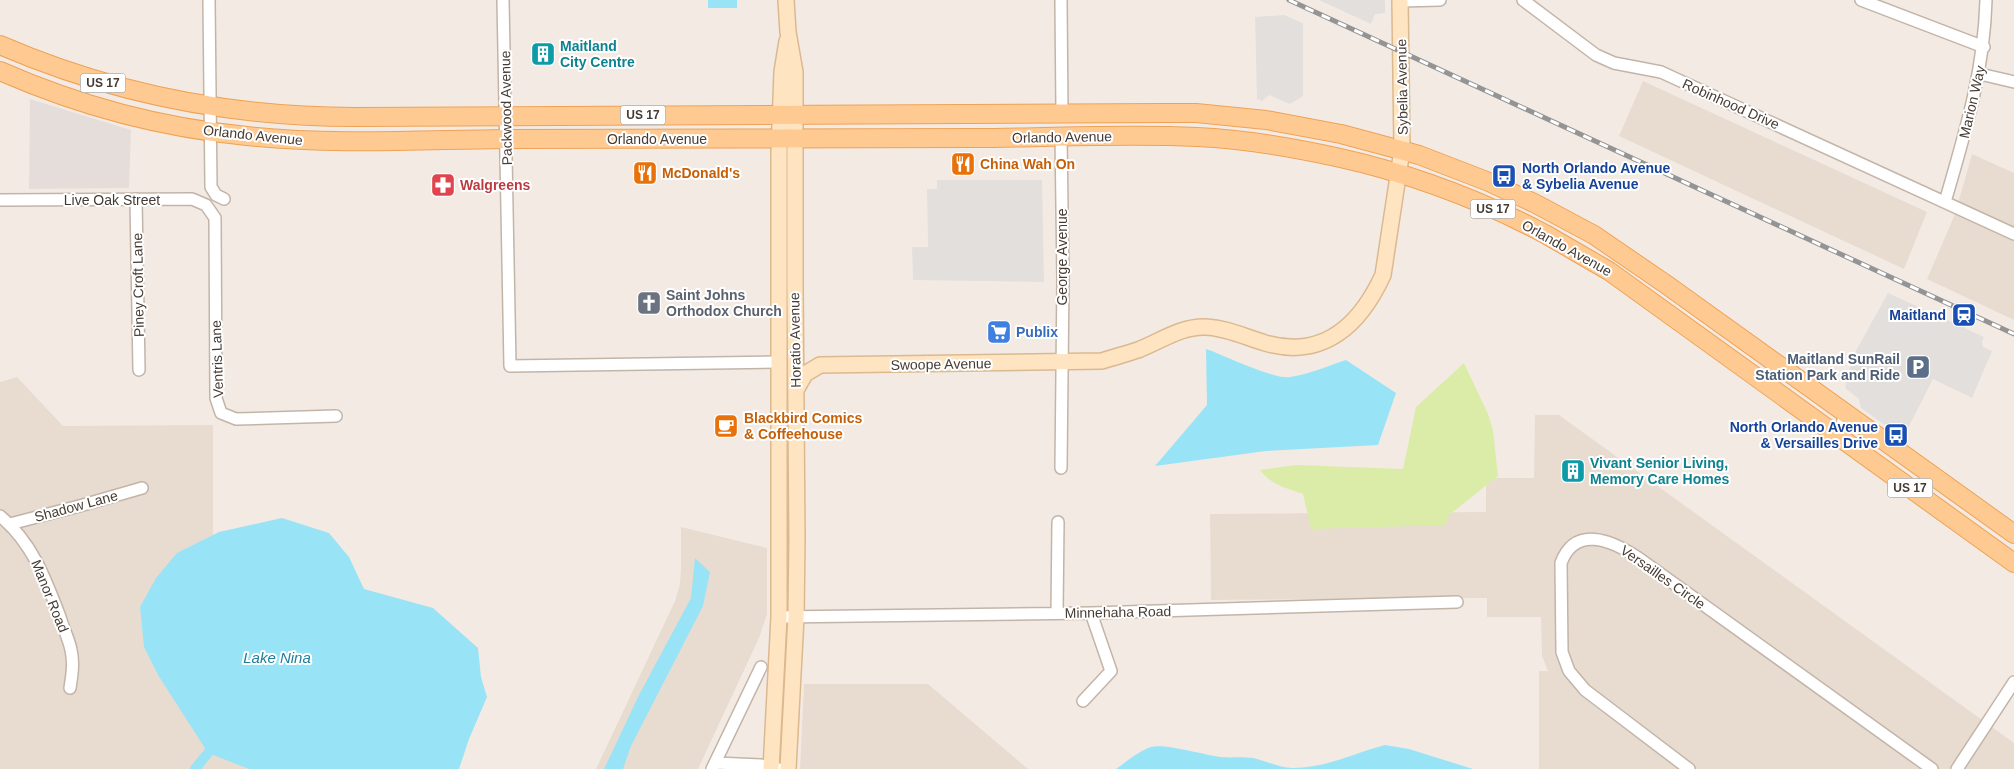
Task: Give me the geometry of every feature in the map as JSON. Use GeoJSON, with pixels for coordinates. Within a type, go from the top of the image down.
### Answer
{"type":"FeatureCollection","features":[{"type":"Feature","properties":{"kind":"main road","name":"Horatio Avenue"},"geometry":{"type":"LineString","coordinates":[[786,0],[788,32],[796,72],[788,114],[796,390],[796,617],[788,769]]}},
{"type":"Feature","properties":{"kind":"main road","name":"Sybelia Avenue"},"geometry":{"type":"LineString","coordinates":[[1062,362],[1102,361],[1139,350],[1182,330],[1205,327],[1228,330],[1286,348],[1316,345],[1330,340],[1351,324],[1374,294],[1383,275],[1399,173],[1402,150],[1400,1]]}},
{"type":"Feature","properties":{"kind":"main road","name":"Orlando Avenue"},"geometry":{"type":"LineString","coordinates":[[0,45],[28,57],[100,82],[136,92],[211,107],[320,117],[1188,113],[1234,116],[1296,124],[1341,134],[1402,150],[1449,166],[1529,200],[1594,235],[1631,259],[2014,534]]}},
{"type":"Feature","properties":{"kind":"main road","name":"Orlando Avenue"},"geometry":{"type":"LineString","coordinates":[[0,71],[26,82],[100,106],[170,124],[210,132],[321,141],[1166,136],[1221,138],[1287,147],[1337,157],[1399,173],[1472,200],[1546,235],[1609,271],[2014,563]]}},
{"type":"Feature","properties":{"kind":"main road","name":"Horatio Avenue"},"geometry":{"type":"LineString","coordinates":[[774,768],[779,617],[778,369],[788,139]]}},
{"type":"Feature","properties":{"kind":"main road"},"geometry":{"type":"LineString","coordinates":[[795,344],[805,356],[820,365],[805,374],[796,390]]}},
{"type":"Feature","properties":{"kind":"main road","name":"Swoope Avenue"},"geometry":{"type":"LineString","coordinates":[[820,365],[1062,362]]}},
{"type":"Feature","properties":{"kind":"main road"},"geometry":{"type":"LineString","coordinates":[[778,369],[788,370],[796,390]]}},
{"type":"Feature","properties":{"kind":"street"},"geometry":{"type":"LineString","coordinates":[[209,0],[211,187],[216,195],[224,199]]}},
{"type":"Feature","properties":{"kind":"street","name":"Packwood Avenue"},"geometry":{"type":"LineString","coordinates":[[503,0],[510,366],[743,363],[778,369]]}},
{"type":"Feature","properties":{"kind":"street"},"geometry":{"type":"LineString","coordinates":[[1061,0],[1062,113]]}},
{"type":"Feature","properties":{"kind":"street"},"geometry":{"type":"LineString","coordinates":[[1400,1],[1440,0]]}},
{"type":"Feature","properties":{"kind":"street","name":"Robinhood Drive"},"geometry":{"type":"LineString","coordinates":[[1523,0],[1596,55],[1614,63],[1661,72],[2014,234]]}},
{"type":"Feature","properties":{"kind":"street"},"geometry":{"type":"LineString","coordinates":[[1861,0],[1984,47]]}},
{"type":"Feature","properties":{"kind":"street","name":"Marion Way"},"geometry":{"type":"LineString","coordinates":[[1945,202],[1980,74],[1984,47],[1986,0]]}},
{"type":"Feature","properties":{"kind":"street"},"geometry":{"type":"LineString","coordinates":[[1980,74],[2014,82]]}},
{"type":"Feature","properties":{"kind":"street","name":"George Avenue"},"geometry":{"type":"LineString","coordinates":[[1061,136],[1061,468]]}},
{"type":"Feature","properties":{"kind":"street","name":"Piney Croft Lane"},"geometry":{"type":"LineString","coordinates":[[136,199],[139,370]]}},
{"type":"Feature","properties":{"kind":"street","name":"Live Oak Street"},"geometry":{"type":"LineString","coordinates":[[0,200],[192,199],[206,206],[215,218]]}},
{"type":"Feature","properties":{"kind":"street","name":"Ventris Lane"},"geometry":{"type":"LineString","coordinates":[[215,218],[216,398],[221,413],[236,419],[336,416]]}},
{"type":"Feature","properties":{"kind":"street"},"geometry":{"type":"LineString","coordinates":[[1839,437],[1844,412]]}},
{"type":"Feature","properties":{"kind":"street","name":"Shadow Lane"},"geometry":{"type":"LineString","coordinates":[[10,524],[83,506],[142,488]]}},
{"type":"Feature","properties":{"kind":"street","name":"Manor Road"},"geometry":{"type":"LineString","coordinates":[[0,516],[10,524],[35,557],[51,593],[71,649],[73,667],[70,688]]}},
{"type":"Feature","properties":{"kind":"street"},"geometry":{"type":"LineString","coordinates":[[1057,613],[1058,522]]}},
{"type":"Feature","properties":{"kind":"street","name":"Versailles Circle"},"geometry":{"type":"LineString","coordinates":[[1689,769],[1585,690],[1569,671],[1562,652],[1561,563],[1566,550],[1577,542],[1590,539],[1610,542],[1630,552],[1932,769]]}},
{"type":"Feature","properties":{"kind":"street","name":"Minnehaha Road"},"geometry":{"type":"LineString","coordinates":[[779,617],[1091,613],[1457,602]]}},
{"type":"Feature","properties":{"kind":"street"},"geometry":{"type":"LineString","coordinates":[[1083,702],[1111,671],[1091,613]]}},
{"type":"Feature","properties":{"kind":"street"},"geometry":{"type":"LineString","coordinates":[[761,667],[714,766],[774,768]]}},
{"type":"Feature","properties":{"kind":"street"},"geometry":{"type":"LineString","coordinates":[[1957,769],[2013,685]]}},
{"type":"Feature","properties":{"kind":"shaded area"},"geometry":{"type":"Polygon","coordinates":[[[1319,0],[1385,0],[1385,13],[1375,14],[1371,24],[1319,0]]]}},
{"type":"Feature","properties":{"kind":"shaded area"},"geometry":{"type":"Polygon","coordinates":[[[1284,15],[1303,23],[1303,96],[1290,104],[1269,95],[1262,101],[1257,99],[1255,17],[1284,15]]]}},
{"type":"Feature","properties":{"kind":"shaded area"},"geometry":{"type":"Polygon","coordinates":[[[1643,81],[1927,212],[1904,269],[1619,136],[1643,81]]]}},
{"type":"Feature","properties":{"kind":"shaded area"},"geometry":{"type":"Polygon","coordinates":[[[30,99],[131,130],[129,188],[29,189],[30,99]]]}},
{"type":"Feature","properties":{"kind":"shaded area"},"geometry":{"type":"Polygon","coordinates":[[[1972,154],[2014,173],[2014,320],[1927,279],[1955,214],[1972,154]]]}},
{"type":"Feature","properties":{"kind":"shaded area"},"geometry":{"type":"Polygon","coordinates":[[[937,180],[1042,180],[1044,282],[913,280],[912,247],[928,247],[927,189],[937,189],[937,180]]]}},
{"type":"Feature","properties":{"kind":"shaded area","name":"Maitland SunRail Station Park and Ride"},"geometry":{"type":"Polygon","coordinates":[[[1888,293],[1984,337],[1983,347],[1992,351],[1972,398],[1933,379],[1903,438],[1861,408],[1859,399],[1845,388],[1853,356],[1888,293]]]}},
{"type":"Feature","properties":{"kind":"shaded area"},"geometry":{"type":"Polygon","coordinates":[[[17,377],[63,426],[213,425],[213,753],[354,769],[0,769],[0,382],[17,377]]]}},
{"type":"Feature","properties":{"kind":"shaded area"},"geometry":{"type":"Polygon","coordinates":[[[1535,415],[1559,415],[2014,743],[2014,769],[1539,769],[1539,671],[1548,671],[1542,656],[1541,617],[1487,617],[1487,598],[1211,600],[1210,514],[1486,512],[1486,478],[1534,478],[1535,415]]]}},
{"type":"Feature","properties":{"kind":"shaded area"},"geometry":{"type":"Polygon","coordinates":[[[681,527],[767,548],[767,614],[759,638],[698,769],[596,769],[675,601],[680,584],[681,527]]]}},
{"type":"Feature","properties":{"kind":"shaded area"},"geometry":{"type":"Polygon","coordinates":[[[804,684],[928,684],[1028,769],[800,769],[804,684]]]}},
{"type":"Feature","properties":{"kind":"green space"},"geometry":{"type":"Polygon","coordinates":[[[1464,363],[1488,414],[1493,430],[1498,476],[1449,515],[1445,525],[1311,529],[1303,494],[1274,483],[1260,470],[1296,465],[1403,469],[1416,407],[1464,363]]]}},
{"type":"Feature","properties":{"kind":"water"},"geometry":{"type":"Polygon","coordinates":[[[708,0],[737,0],[737,8],[708,8],[708,0]]]}},
{"type":"Feature","properties":{"kind":"water"},"geometry":{"type":"Polygon","coordinates":[[[1206,349],[1261,371],[1283,377],[1304,374],[1346,360],[1396,393],[1378,445],[1266,451],[1155,466],[1207,405],[1206,349]]]}},
{"type":"Feature","properties":{"kind":"water","name":"Lake Nina"},"geometry":{"type":"Polygon","coordinates":[[[282,518],[329,533],[349,557],[364,589],[433,608],[478,648],[481,677],[487,697],[469,739],[459,769],[249,769],[208,753],[158,675],[144,647],[140,607],[156,578],[177,553],[219,532],[282,518]]]}},
{"type":"Feature","properties":{"kind":"water"},"geometry":{"type":"Polygon","coordinates":[[[695,558],[710,572],[703,606],[631,746],[623,769],[604,769],[639,695],[691,598],[695,558]]]}},
{"type":"Feature","properties":{"kind":"water"},"geometry":{"type":"Polygon","coordinates":[[[1385,745],[1409,749],[1473,769],[1116,769],[1142,751],[1157,746],[1220,757],[1253,758],[1278,766],[1293,768],[1317,766],[1385,745]]]}},
{"type":"Feature","properties":{"kind":"waterway"},"geometry":{"type":"LineString","coordinates":[[195,769],[208,753]]}},
{"type":"Feature","properties":{"kind":"railway"},"geometry":{"type":"LineString","coordinates":[[1289,0],[2014,334]]}},
{"type":"Feature","properties":{"kind":"place","name":"Maitland City Centre"},"geometry":{"type":"Point","coordinates":[543,54]}},
{"type":"Feature","properties":{"kind":"place","name":"China Wah On"},"geometry":{"type":"Point","coordinates":[963,164]}},
{"type":"Feature","properties":{"kind":"place","name":"McDonald's"},"geometry":{"type":"Point","coordinates":[645,173]}},
{"type":"Feature","properties":{"kind":"place","name":"North Orlando Avenue & Sybelia Avenue"},"geometry":{"type":"Point","coordinates":[1504,176]}},
{"type":"Feature","properties":{"kind":"place","name":"Walgreens"},"geometry":{"type":"Point","coordinates":[443,185]}},
{"type":"Feature","properties":{"kind":"place","name":"Saint Johns Orthodox Church"},"geometry":{"type":"Point","coordinates":[649,303]}},
{"type":"Feature","properties":{"kind":"place","name":"Maitland"},"geometry":{"type":"Point","coordinates":[1964,315]}},
{"type":"Feature","properties":{"kind":"place","name":"Publix"},"geometry":{"type":"Point","coordinates":[999,332]}},
{"type":"Feature","properties":{"kind":"place","name":"Maitland SunRail Station Park and Ride"},"geometry":{"type":"Point","coordinates":[1918,367]}},
{"type":"Feature","properties":{"kind":"place","name":"Blackbird Comics & Coffeehouse"},"geometry":{"type":"Point","coordinates":[726,426]}},
{"type":"Feature","properties":{"kind":"place","name":"North Orlando Avenue & Versailles Drive"},"geometry":{"type":"Point","coordinates":[1896,435]}},
{"type":"Feature","properties":{"kind":"place","name":"Vivant Senior Living, Memory Care Homes"},"geometry":{"type":"Point","coordinates":[1573,471]}}]}
